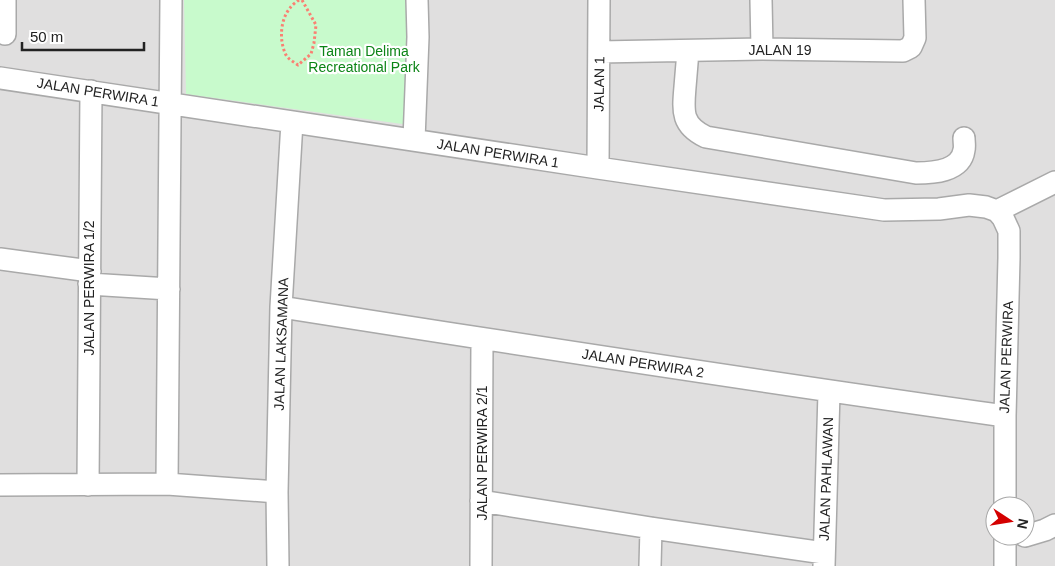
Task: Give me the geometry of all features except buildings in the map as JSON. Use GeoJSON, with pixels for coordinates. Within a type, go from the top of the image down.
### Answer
{"type":"FeatureCollection","features":[{"type":"Feature","properties":{"kind":"street"},"geometry":{"type":"LineString","coordinates":[[5,0],[5,34]]}},
{"type":"Feature","properties":{"kind":"street"},"geometry":{"type":"LineString","coordinates":[[167,484],[171,0]]}},
{"type":"Feature","properties":{"kind":"street"},"geometry":{"type":"LineString","coordinates":[[414,140],[418,37],[417,0]]}},
{"type":"Feature","properties":{"kind":"street","name":"JALAN 1"},"geometry":{"type":"LineString","coordinates":[[598,168],[599,0]]}},
{"type":"Feature","properties":{"kind":"street"},"geometry":{"type":"LineString","coordinates":[[761,0],[762,49]]}},
{"type":"Feature","properties":{"kind":"street","name":"JALAN 19"},"geometry":{"type":"LineString","coordinates":[[599,52],[762,49],[903,50],[911,47],[915,38],[914,0]]}},
{"type":"Feature","properties":{"kind":"street"},"geometry":{"type":"LineString","coordinates":[[688,51],[683,109],[689,124],[696,132],[706,137],[916,173],[936,172],[952,167],[961,160],[964,151],[964,138]]}},
{"type":"Feature","properties":{"kind":"street","name":"JALAN PERWIRA 1"},"geometry":{"type":"LineString","coordinates":[[0,78],[884,210],[939,209],[969,205],[986,206],[997,211]]}},
{"type":"Feature","properties":{"kind":"street","name":"JALAN PERWIRA 1/2"},"geometry":{"type":"LineString","coordinates":[[88,484],[91,91]]}},
{"type":"Feature","properties":{"kind":"street","name":"JALAN LAKSAMANA"},"geometry":{"type":"LineString","coordinates":[[278,566],[277,492],[281,307],[292,122]]}},
{"type":"Feature","properties":{"kind":"street"},"geometry":{"type":"LineString","coordinates":[[997,211],[1055,182]]}},
{"type":"Feature","properties":{"kind":"street","name":"JALAN PERWIRA"},"geometry":{"type":"LineString","coordinates":[[997,211],[1003,218],[1008,231],[1009,258],[1005,496]]}},
{"type":"Feature","properties":{"kind":"street"},"geometry":{"type":"LineString","coordinates":[[0,259],[90,278],[169,289]]}},
{"type":"Feature","properties":{"kind":"street","name":"JALAN PERWIRA 2"},"geometry":{"type":"LineString","coordinates":[[281,307],[829,392],[1005,416]]}},
{"type":"Feature","properties":{"kind":"street","name":"JALAN PERWIRA 2/1"},"geometry":{"type":"LineString","coordinates":[[481,566],[482,339]]}},
{"type":"Feature","properties":{"kind":"street","name":"JALAN PAHLAWAN"},"geometry":{"type":"LineString","coordinates":[[824,560],[829,392]]}},
{"type":"Feature","properties":{"kind":"street"},"geometry":{"type":"LineString","coordinates":[[0,485],[167,484],[277,492]]}},
{"type":"Feature","properties":{"kind":"street"},"geometry":{"type":"LineString","coordinates":[[481,500],[651,528],[824,560]]}},
{"type":"Feature","properties":{"kind":"street"},"geometry":{"type":"LineString","coordinates":[[1035,532],[1055,526]]}},
{"type":"Feature","properties":{"kind":"street"},"geometry":{"type":"LineString","coordinates":[[650,566],[651,528]]}},
{"type":"Feature","properties":{"kind":"street"},"geometry":{"type":"LineString","coordinates":[[1005,566],[1012,546]]}},
{"type":"Feature","properties":{"kind":"path"},"geometry":{"type":"LineString","coordinates":[[301,0],[316,25],[311,54],[298,65],[287,56],[282,41],[282,28],[290,6],[301,0]]}},
{"type":"Feature","properties":{"kind":"shaded area"},"geometry":{"type":"Polygon","coordinates":[[[0,0],[1055,0],[1055,566],[0,566],[0,0]]]}},
{"type":"Feature","properties":{"kind":"green space","name":"Taman Delima Recreational Park"},"geometry":{"type":"Polygon","coordinates":[[[184,0],[421,0],[424,127],[186,94],[184,0]]]}}]}
